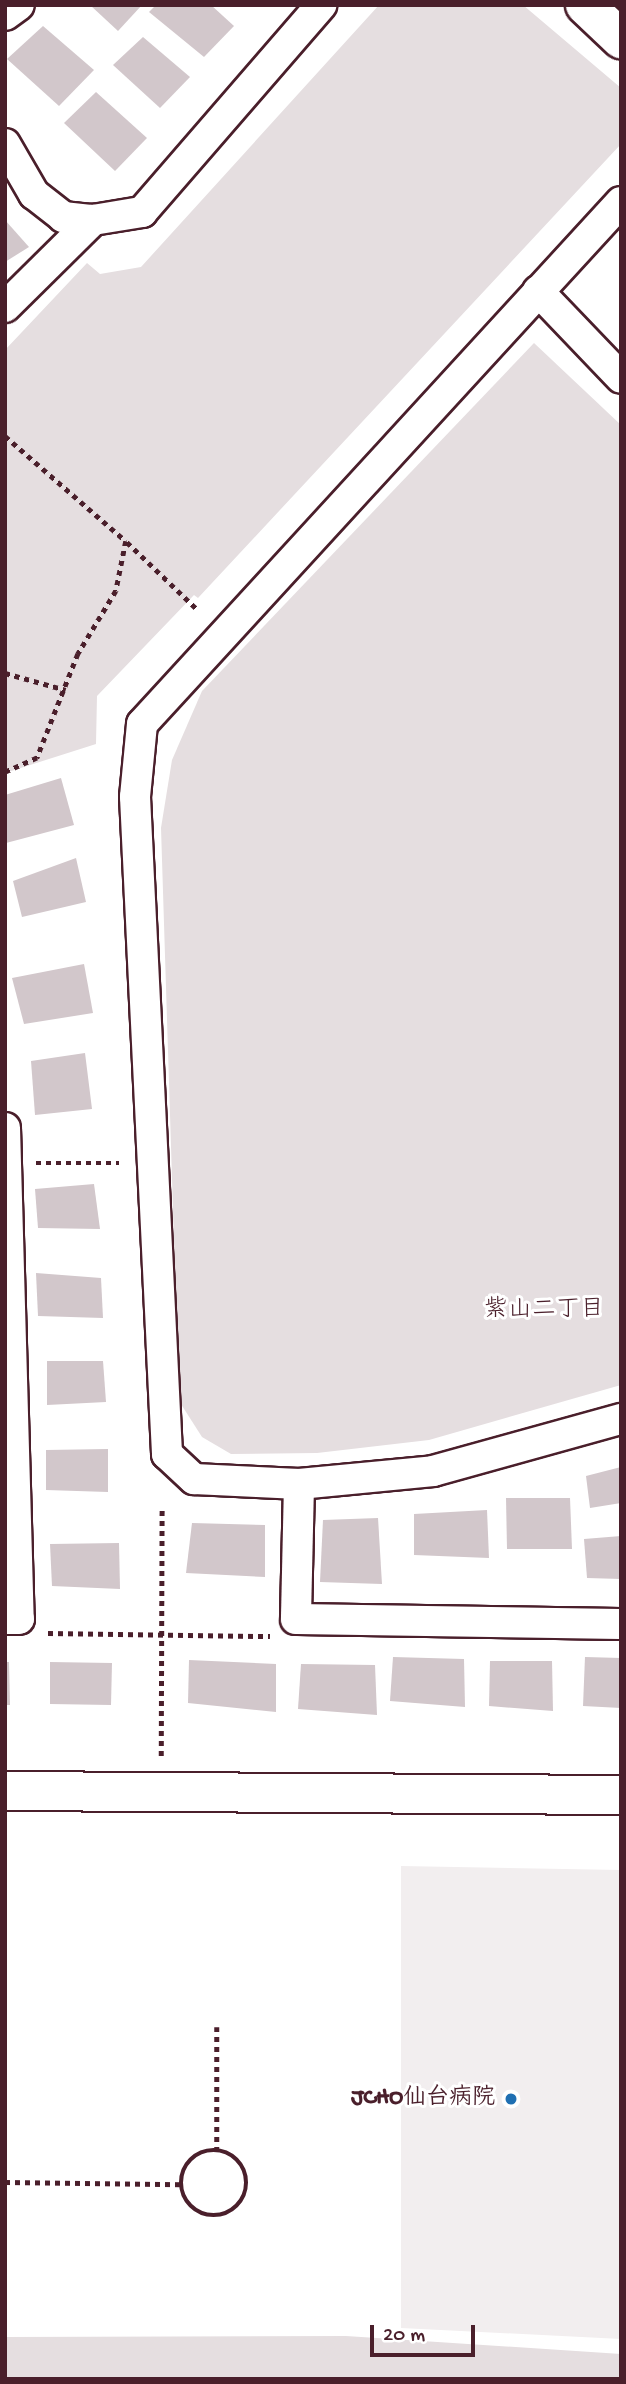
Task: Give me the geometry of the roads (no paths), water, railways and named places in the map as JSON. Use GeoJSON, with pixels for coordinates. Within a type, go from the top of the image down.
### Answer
{"type":"FeatureCollection","features":[{"type":"Feature","properties":{"kind":"street"},"geometry":{"type":"LineString","coordinates":[[5,15],[19,5]]}},
{"type":"Feature","properties":{"kind":"street"},"geometry":{"type":"LineString","coordinates":[[5,144],[34,194],[63,217],[93,220],[142,212],[321,5]]}},
{"type":"Feature","properties":{"kind":"street"},"geometry":{"type":"LineString","coordinates":[[585,5],[621,38]]}},
{"type":"Feature","properties":{"kind":"street"},"geometry":{"type":"LineString","coordinates":[[621,202],[142,723],[135,797],[167,1454],[194,1479],[299,1484],[433,1471],[621,1419]]}},
{"type":"Feature","properties":{"kind":"street"},"geometry":{"type":"LineString","coordinates":[[5,307],[93,220]]}},
{"type":"Feature","properties":{"kind":"street"},"geometry":{"type":"LineString","coordinates":[[538,291],[621,378]]}},
{"type":"Feature","properties":{"kind":"street"},"geometry":{"type":"LineString","coordinates":[[5,1128],[12,1619]]}},
{"type":"Feature","properties":{"kind":"street"},"geometry":{"type":"LineString","coordinates":[[299,1484],[296,1619],[621,1624]]}},
{"type":"Feature","properties":{"kind":"street"},"geometry":{"type":"LineString","coordinates":[[5,1791],[621,1795]]}},
{"type":"Feature","properties":{"kind":"place","name":"JCHO仙台病院"},"geometry":{"type":"Point","coordinates":[511,2099]}},
{"type":"Feature","properties":{"kind":"district","name":"紫山二丁目"},"geometry":{"type":"Point","coordinates":[544,1311]}}]}
